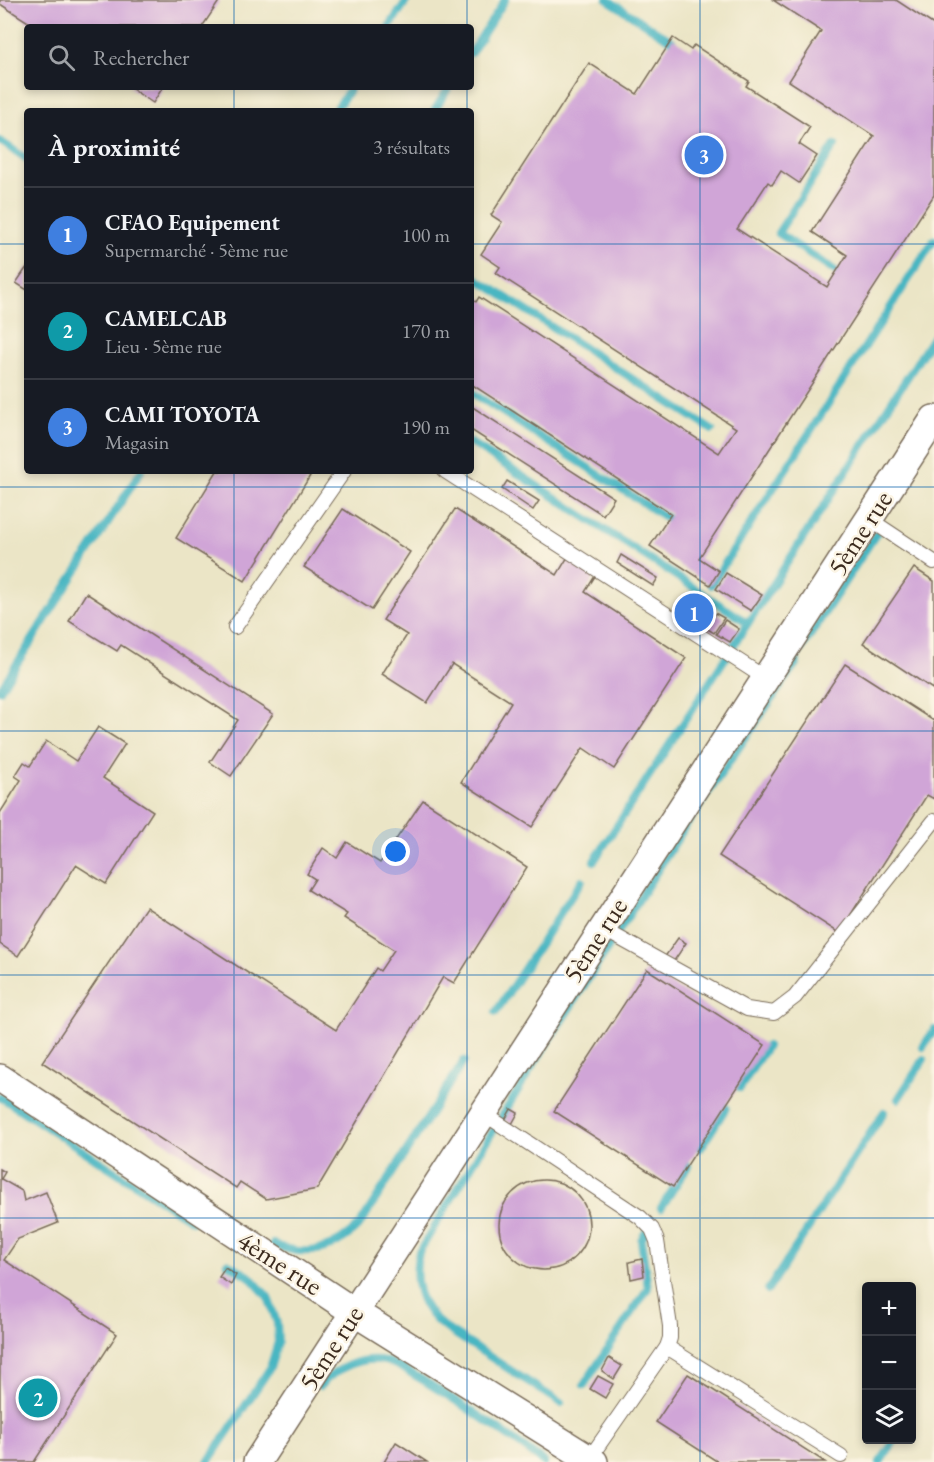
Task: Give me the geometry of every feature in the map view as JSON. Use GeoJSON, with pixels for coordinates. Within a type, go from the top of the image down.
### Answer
{"type":"FeatureCollection","features":[{"type":"Feature","properties":{"kind":"street","name":"5ème rue"},"geometry":{"type":"LineString","coordinates":[[256,1462],[934,418]]}},
{"type":"Feature","properties":{"kind":"street","name":"4ème rue"},"geometry":{"type":"LineString","coordinates":[[0,1078],[354,1311],[592,1460]]}},
{"type":"Feature","properties":{"kind":"lane"},"geometry":{"type":"LineString","coordinates":[[235,627],[342,474]]}},
{"type":"Feature","properties":{"kind":"lane"},"geometry":{"type":"LineString","coordinates":[[449,474],[765,678]]}},
{"type":"Feature","properties":{"kind":"lane"},"geometry":{"type":"LineString","coordinates":[[869,519],[934,562]]}},
{"type":"Feature","properties":{"kind":"lane"},"geometry":{"type":"LineString","coordinates":[[603,929],[747,1009],[774,1013],[795,997],[934,821]]}},
{"type":"Feature","properties":{"kind":"lane"},"geometry":{"type":"LineString","coordinates":[[483,1113],[640,1217],[652,1229],[657,1241],[670,1338],[667,1347],[592,1460]]}},
{"type":"Feature","properties":{"kind":"lane"},"geometry":{"type":"LineString","coordinates":[[667,1347],[841,1456]]}},
{"type":"Feature","properties":{"kind":"building"},"geometry":{"type":"Polygon","coordinates":[[[0,0],[220,0],[204,24],[31,24],[0,4],[0,0]]]}},
{"type":"Feature","properties":{"kind":"building"},"geometry":{"type":"Polygon","coordinates":[[[773,0],[896,0],[934,25],[934,195],[699,558],[719,571],[710,585],[650,546],[671,514],[474,386],[474,300],[476,302],[479,297],[719,453],[736,428],[496,273],[500,267],[481,254],[502,222],[491,215],[589,63],[637,94],[673,38],[691,50],[694,45],[749,81],[746,86],[810,127],[799,144],[817,156],[799,183],[781,171],[772,185],[768,182],[737,229],[827,287],[847,255],[812,232],[874,136],[789,81],[821,31],[773,0]]]}},
{"type":"Feature","properties":{"kind":"building"},"geometry":{"type":"Polygon","coordinates":[[[134,90],[161,90],[153,103],[134,90]]]}},
{"type":"Feature","properties":{"kind":"building"},"geometry":{"type":"Polygon","coordinates":[[[24,271],[24,288],[16,283],[24,271]]]}},
{"type":"Feature","properties":{"kind":"building"},"geometry":{"type":"Polygon","coordinates":[[[474,408],[614,498],[603,515],[474,432],[474,408]]]}},
{"type":"Feature","properties":{"kind":"building"},"geometry":{"type":"Polygon","coordinates":[[[215,474],[307,474],[310,476],[245,581],[176,538],[215,474]]]}},
{"type":"Feature","properties":{"kind":"building"},"geometry":{"type":"Polygon","coordinates":[[[507,481],[539,501],[533,510],[502,489],[507,481]]]}},
{"type":"Feature","properties":{"kind":"building"},"geometry":{"type":"Polygon","coordinates":[[[343,509],[410,552],[372,610],[304,567],[343,509]]]}},
{"type":"Feature","properties":{"kind":"building"},"geometry":{"type":"Polygon","coordinates":[[[455,509],[557,575],[569,555],[597,573],[585,592],[686,658],[614,769],[583,748],[532,827],[461,782],[511,702],[452,664],[427,703],[382,674],[407,635],[383,620],[455,509]]]}},
{"type":"Feature","properties":{"kind":"building"},"geometry":{"type":"Polygon","coordinates":[[[621,555],[658,578],[653,586],[617,563],[621,555]]]}},
{"type":"Feature","properties":{"kind":"building"},"geometry":{"type":"Polygon","coordinates":[[[914,568],[934,581],[934,690],[863,643],[914,568]]]}},
{"type":"Feature","properties":{"kind":"building"},"geometry":{"type":"Polygon","coordinates":[[[726,573],[762,595],[751,611],[716,589],[726,573]]]}},
{"type":"Feature","properties":{"kind":"building"},"geometry":{"type":"Polygon","coordinates":[[[86,593],[273,714],[231,776],[210,762],[238,720],[121,645],[117,651],[69,621],[86,593]]]}},
{"type":"Feature","properties":{"kind":"building"},"geometry":{"type":"Polygon","coordinates":[[[688,595],[714,611],[701,632],[675,615],[688,595]]]}},
{"type":"Feature","properties":{"kind":"building"},"geometry":{"type":"Polygon","coordinates":[[[715,613],[724,618],[714,633],[706,628],[715,613]]]}},
{"type":"Feature","properties":{"kind":"building"},"geometry":{"type":"Polygon","coordinates":[[[725,620],[739,629],[730,642],[716,634],[725,620]]]}},
{"type":"Feature","properties":{"kind":"building"},"geometry":{"type":"Polygon","coordinates":[[[845,664],[934,721],[934,799],[927,795],[839,933],[719,856],[845,664]]]}},
{"type":"Feature","properties":{"kind":"building"},"geometry":{"type":"Polygon","coordinates":[[[98,727],[125,744],[103,778],[153,811],[106,884],[76,865],[18,956],[0,944],[0,813],[21,780],[15,776],[24,762],[30,766],[46,741],[76,761],[98,727]]]}},
{"type":"Feature","properties":{"kind":"building"},"geometry":{"type":"Polygon","coordinates":[[[423,800],[527,867],[454,983],[443,977],[317,1189],[266,1199],[240,1182],[236,1188],[42,1062],[146,907],[336,1030],[376,968],[380,971],[394,950],[344,918],[347,914],[308,890],[315,879],[307,874],[323,848],[337,858],[347,842],[380,863],[423,800]]]}},
{"type":"Feature","properties":{"kind":"building"},"geometry":{"type":"Polygon","coordinates":[[[678,938],[686,943],[672,964],[664,958],[678,938]]]}},
{"type":"Feature","properties":{"kind":"building"},"geometry":{"type":"Polygon","coordinates":[[[647,969],[765,1045],[673,1187],[554,1111],[647,969]]]}},
{"type":"Feature","properties":{"kind":"building"},"geometry":{"type":"Polygon","coordinates":[[[511,1109],[518,1113],[512,1124],[505,1120],[511,1109]]]}},
{"type":"Feature","properties":{"kind":"building"},"geometry":{"type":"Polygon","coordinates":[[[0,1169],[5,1172],[1,1179],[22,1191],[24,1201],[46,1192],[58,1223],[18,1239],[4,1260],[117,1334],[34,1462],[0,1462],[0,1169]]]}},
{"type":"Feature","properties":{"kind":"building"},"geometry":{"type":"Polygon","coordinates":[[[544,1180],[561,1183],[576,1193],[586,1208],[589,1225],[586,1242],[576,1257],[561,1267],[544,1270],[527,1267],[512,1257],[502,1242],[499,1225],[502,1208],[512,1193],[527,1183],[544,1180]]]}},
{"type":"Feature","properties":{"kind":"building"},"geometry":{"type":"Polygon","coordinates":[[[642,1259],[644,1276],[631,1279],[629,1262],[642,1259]]]}},
{"type":"Feature","properties":{"kind":"building"},"geometry":{"type":"Polygon","coordinates":[[[225,1268],[236,1275],[231,1285],[219,1277],[225,1268]]]}},
{"type":"Feature","properties":{"kind":"building"},"geometry":{"type":"Polygon","coordinates":[[[609,1358],[622,1366],[614,1379],[602,1371],[609,1358]]]}},
{"type":"Feature","properties":{"kind":"building"},"geometry":{"type":"Polygon","coordinates":[[[688,1374],[825,1462],[718,1462],[656,1422],[688,1374]]]}},
{"type":"Feature","properties":{"kind":"building"},"geometry":{"type":"Polygon","coordinates":[[[598,1376],[613,1384],[605,1398],[590,1389],[598,1376]]]}},
{"type":"Feature","properties":{"kind":"building"},"geometry":{"type":"Polygon","coordinates":[[[396,1442],[427,1462],[384,1462],[396,1442]]]}},
{"type":"Feature","properties":{"kind":"waterway"},"geometry":{"type":"LineString","coordinates":[[391,24],[407,0]]}},
{"type":"Feature","properties":{"kind":"waterway"},"geometry":{"type":"LineString","coordinates":[[474,48],[505,0]]}},
{"type":"Feature","properties":{"kind":"waterway"},"geometry":{"type":"LineString","coordinates":[[608,0],[672,41]]}},
{"type":"Feature","properties":{"kind":"waterway"},"geometry":{"type":"LineString","coordinates":[[337,108],[349,90]]}},
{"type":"Feature","properties":{"kind":"waterway"},"geometry":{"type":"LineString","coordinates":[[436,108],[447,90]]}},
{"type":"Feature","properties":{"kind":"waterway"},"geometry":{"type":"LineString","coordinates":[[0,141],[24,157]]}},
{"type":"Feature","properties":{"kind":"waterway"},"geometry":{"type":"LineString","coordinates":[[835,145],[778,233],[837,272]]}},
{"type":"Feature","properties":{"kind":"waterway"},"geometry":{"type":"LineString","coordinates":[[711,585],[934,240]]}},
{"type":"Feature","properties":{"kind":"waterway"},"geometry":{"type":"LineString","coordinates":[[474,277],[712,430]]}},
{"type":"Feature","properties":{"kind":"waterway"},"geometry":{"type":"LineString","coordinates":[[594,861],[934,336]]}},
{"type":"Feature","properties":{"kind":"waterway"},"geometry":{"type":"LineString","coordinates":[[474,394],[668,519]]}},
{"type":"Feature","properties":{"kind":"waterway"},"geometry":{"type":"LineString","coordinates":[[474,445],[748,623]]}},
{"type":"Feature","properties":{"kind":"waterway"},"geometry":{"type":"LineString","coordinates":[[0,690],[139,474]]}},
{"type":"Feature","properties":{"kind":"waterway"},"geometry":{"type":"LineString","coordinates":[[796,657],[876,534]]}},
{"type":"Feature","properties":{"kind":"waterway"},"geometry":{"type":"LineString","coordinates":[[561,1403],[435,1320],[423,1303],[417,1283],[419,1252],[534,1064],[685,827],[797,662]]}},
{"type":"Feature","properties":{"kind":"waterway"},"geometry":{"type":"LineString","coordinates":[[496,1012],[582,880]]}},
{"type":"Feature","properties":{"kind":"waterway"},"geometry":{"type":"LineString","coordinates":[[923,1047],[934,1030]]}},
{"type":"Feature","properties":{"kind":"waterway"},"geometry":{"type":"LineString","coordinates":[[740,1088],[767,1046]]}},
{"type":"Feature","properties":{"kind":"waterway"},"geometry":{"type":"LineString","coordinates":[[898,1099],[924,1059]]}},
{"type":"Feature","properties":{"kind":"waterway"},"geometry":{"type":"LineString","coordinates":[[273,1244],[285,1249],[309,1251],[331,1246],[351,1233],[360,1224],[464,1061]]}},
{"type":"Feature","properties":{"kind":"waterway"},"geometry":{"type":"LineString","coordinates":[[0,1097],[192,1221]]}},
{"type":"Feature","properties":{"kind":"waterway"},"geometry":{"type":"LineString","coordinates":[[701,1148],[726,1108]]}},
{"type":"Feature","properties":{"kind":"waterway"},"geometry":{"type":"LineString","coordinates":[[768,1290],[884,1112]]}},
{"type":"Feature","properties":{"kind":"waterway"},"geometry":{"type":"LineString","coordinates":[[661,1208],[688,1166]]}},
{"type":"Feature","properties":{"kind":"waterway"},"geometry":{"type":"LineString","coordinates":[[584,1385],[648,1288],[641,1240],[647,1230]]}},
{"type":"Feature","properties":{"kind":"waterway"},"geometry":{"type":"LineString","coordinates":[[208,1462],[270,1368],[278,1342],[277,1323],[268,1297],[249,1276],[227,1263]]}},
{"type":"Feature","properties":{"kind":"waterway"},"geometry":{"type":"LineString","coordinates":[[320,1386],[341,1369],[358,1362],[376,1360],[391,1363],[456,1401],[544,1462]]}},
{"type":"Feature","properties":{"kind":"waterway"},"geometry":{"type":"LineString","coordinates":[[880,1462],[892,1444]]}},
{"type":"Feature","properties":{"kind":"place","name":"CAMI TOYOTA"},"geometry":{"type":"Point","coordinates":[704,155]}},
{"type":"Feature","properties":{"kind":"place","name":"CFAO Equipement"},"geometry":{"type":"Point","coordinates":[694,613]}},
{"type":"Feature","properties":{"kind":"place","name":"CAMELCAB"},"geometry":{"type":"Point","coordinates":[38,1398]}}]}
